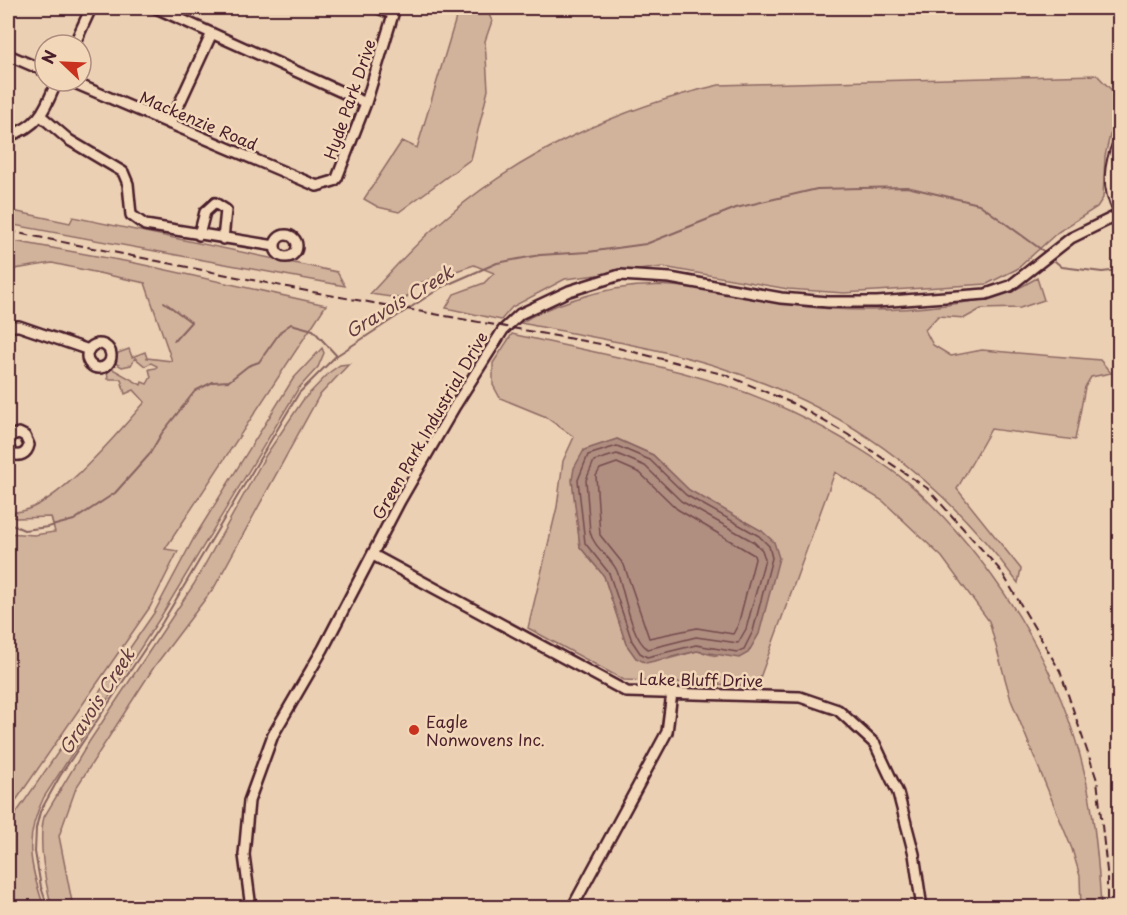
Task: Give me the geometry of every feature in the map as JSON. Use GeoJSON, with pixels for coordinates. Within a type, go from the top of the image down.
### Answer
{"type":"FeatureCollection","features":[{"type":"Feature","properties":{"kind":"street"},"geometry":{"type":"LineString","coordinates":[[80,33],[91,8]]}},
{"type":"Feature","properties":{"kind":"street"},"geometry":{"type":"LineString","coordinates":[[156,8],[366,103]]}},
{"type":"Feature","properties":{"kind":"street"},"geometry":{"type":"LineString","coordinates":[[378,8],[394,11]]}},
{"type":"Feature","properties":{"kind":"street","name":"Hyde Park Drive"},"geometry":{"type":"LineString","coordinates":[[317,186],[334,182],[337,178],[366,103],[394,11]]}},
{"type":"Feature","properties":{"kind":"street"},"geometry":{"type":"LineString","coordinates":[[170,124],[212,33]]}},
{"type":"Feature","properties":{"kind":"street"},"geometry":{"type":"LineString","coordinates":[[8,55],[33,66]]}},
{"type":"Feature","properties":{"kind":"street","name":"Mackenzie Road"},"geometry":{"type":"LineString","coordinates":[[93,91],[317,186]]}},
{"type":"Feature","properties":{"kind":"street"},"geometry":{"type":"LineString","coordinates":[[8,136],[41,116],[52,93]]}},
{"type":"Feature","properties":{"kind":"street"},"geometry":{"type":"LineString","coordinates":[[41,116],[69,140],[123,172],[128,184],[131,215],[137,221],[145,225],[199,235],[275,246]]}},
{"type":"Feature","properties":{"kind":"street"},"geometry":{"type":"LineString","coordinates":[[1119,142],[1111,180],[1113,198],[1119,213]]}},
{"type":"Feature","properties":{"kind":"street"},"geometry":{"type":"LineString","coordinates":[[199,235],[205,212],[215,203],[226,210],[223,239]]}},
{"type":"Feature","properties":{"kind":"street","name":"Green Park Industrial Drive"},"geometry":{"type":"LineString","coordinates":[[252,908],[244,855],[249,801],[261,764],[280,722],[323,649],[400,501],[454,406],[503,330],[520,314],[569,291],[620,275],[670,278],[782,298],[828,303],[986,294],[1010,286],[1031,272],[1071,238],[1119,213]]}},
{"type":"Feature","properties":{"kind":"street"},"geometry":{"type":"LineString","coordinates":[[8,326],[19,326],[89,350]]}},
{"type":"Feature","properties":{"kind":"street"},"geometry":{"type":"LineString","coordinates":[[8,441],[12,435],[22,434],[29,445],[27,452],[20,456],[12,454],[8,447]]}},
{"type":"Feature","properties":{"kind":"street","name":"Lake Bluff Drive"},"geometry":{"type":"LineString","coordinates":[[373,555],[627,692],[800,697],[838,710],[875,744],[898,793],[914,854],[922,908]]}},
{"type":"Feature","properties":{"kind":"street"},"geometry":{"type":"LineString","coordinates":[[572,908],[667,732],[672,693]]}},
{"type":"Feature","properties":{"kind":"shaded area"},"geometry":{"type":"Polygon","coordinates":[[[459,8],[486,8],[492,21],[485,41],[488,90],[471,159],[399,212],[378,207],[364,199],[402,141],[417,148],[459,8]]]}},
{"type":"Feature","properties":{"kind":"shaded area"},"geometry":{"type":"Polygon","coordinates":[[[1097,75],[1119,98],[1119,123],[1110,135],[1105,156],[1103,198],[1097,207],[1058,232],[1017,269],[987,284],[844,293],[788,289],[663,267],[565,279],[512,307],[501,320],[446,308],[454,294],[484,283],[494,273],[474,265],[420,283],[405,299],[370,294],[438,225],[477,193],[508,172],[541,152],[610,119],[683,94],[719,85],[1097,75]]]}},
{"type":"Feature","properties":{"kind":"shaded area"},"geometry":{"type":"Polygon","coordinates":[[[8,210],[70,223],[73,217],[337,272],[345,286],[8,224],[8,210]]]}},
{"type":"Feature","properties":{"kind":"shaded area"},"geometry":{"type":"Polygon","coordinates":[[[8,240],[135,263],[326,305],[165,549],[178,551],[150,607],[8,812],[8,533],[34,535],[55,532],[51,517],[16,518],[8,515],[8,511],[24,511],[62,488],[82,471],[145,402],[134,390],[125,394],[121,379],[108,379],[107,370],[111,368],[141,385],[142,382],[147,384],[151,377],[149,369],[157,366],[151,363],[145,366],[135,358],[131,365],[122,367],[115,363],[118,353],[129,349],[132,357],[145,352],[147,358],[172,361],[145,283],[52,263],[8,270],[8,240]]]}},
{"type":"Feature","properties":{"kind":"shaded area"},"geometry":{"type":"Polygon","coordinates":[[[1037,278],[1044,300],[1020,308],[981,309],[965,318],[938,316],[925,330],[933,345],[951,356],[982,350],[1100,360],[1111,373],[1091,377],[1085,387],[1075,440],[991,429],[957,489],[1021,569],[1018,583],[987,544],[920,476],[884,448],[804,401],[760,382],[690,358],[521,323],[540,312],[575,299],[635,286],[715,291],[800,306],[892,310],[982,300],[1014,290],[1037,278]]]}},
{"type":"Feature","properties":{"kind":"shaded area"},"geometry":{"type":"Polygon","coordinates":[[[512,334],[652,365],[722,384],[788,410],[842,438],[897,474],[926,499],[982,563],[1007,598],[1030,635],[1066,712],[1089,794],[1094,822],[1101,907],[1081,907],[1080,876],[1072,849],[1011,700],[989,621],[942,557],[883,501],[835,472],[757,686],[624,680],[528,628],[557,507],[563,461],[574,437],[544,416],[500,398],[493,385],[493,363],[512,334]],[[617,439],[584,450],[575,498],[580,547],[604,576],[626,644],[636,658],[668,659],[697,651],[717,656],[762,531],[689,490],[653,455],[617,439]]]}},
{"type":"Feature","properties":{"kind":"shaded area"},"geometry":{"type":"Polygon","coordinates":[[[322,348],[324,353],[318,367],[298,389],[160,618],[44,797],[33,826],[31,852],[35,878],[44,907],[8,907],[8,825],[154,613],[194,538],[293,379],[322,348]]]}},
{"type":"Feature","properties":{"kind":"shaded area"},"geometry":{"type":"Polygon","coordinates":[[[349,364],[319,396],[215,586],[154,667],[76,788],[59,836],[73,907],[52,907],[43,862],[44,817],[89,742],[194,584],[266,455],[303,400],[330,372],[340,365],[349,364]]]}},
{"type":"Feature","properties":{"kind":"water"},"geometry":{"type":"Polygon","coordinates":[[[617,439],[653,455],[689,490],[762,531],[774,542],[779,558],[759,634],[748,653],[739,658],[697,651],[646,663],[636,658],[626,644],[604,576],[580,547],[572,480],[574,468],[584,450],[617,439]]]}},
{"type":"Feature","properties":{"kind":"waterway","name":"Gravois Creek"},"geometry":{"type":"LineString","coordinates":[[48,908],[41,887],[35,852],[36,828],[40,812],[60,776],[162,623],[299,393],[336,356],[442,287],[497,263],[540,255],[588,252],[646,244],[736,208],[817,189],[907,187],[979,204],[1046,253]]}},
{"type":"Feature","properties":{"kind":"waterway","name":"Gravois Creek"},"geometry":{"type":"LineString","coordinates":[[1050,257],[1062,267],[1102,272],[1120,270]]}},
{"type":"Feature","properties":{"kind":"waterway"},"geometry":{"type":"LineString","coordinates":[[164,302],[191,322],[174,341]]}},
{"type":"Feature","properties":{"kind":"waterway"},"geometry":{"type":"LineString","coordinates":[[8,523],[24,530],[74,520],[115,493],[149,455],[162,433],[195,391],[213,382],[229,381],[248,366],[259,362],[281,331],[291,324],[313,330],[336,355]]}},
{"type":"Feature","properties":{"kind":"railway"},"geometry":{"type":"LineString","coordinates":[[8,231],[307,291],[606,345],[726,375],[792,403],[847,434],[927,488],[1001,571],[1060,671],[1097,780],[1107,871],[1107,908]]}},
{"type":"Feature","properties":{"kind":"place","name":"Eagle Nonwovens Inc."},"geometry":{"type":"Point","coordinates":[414,730]}}]}
